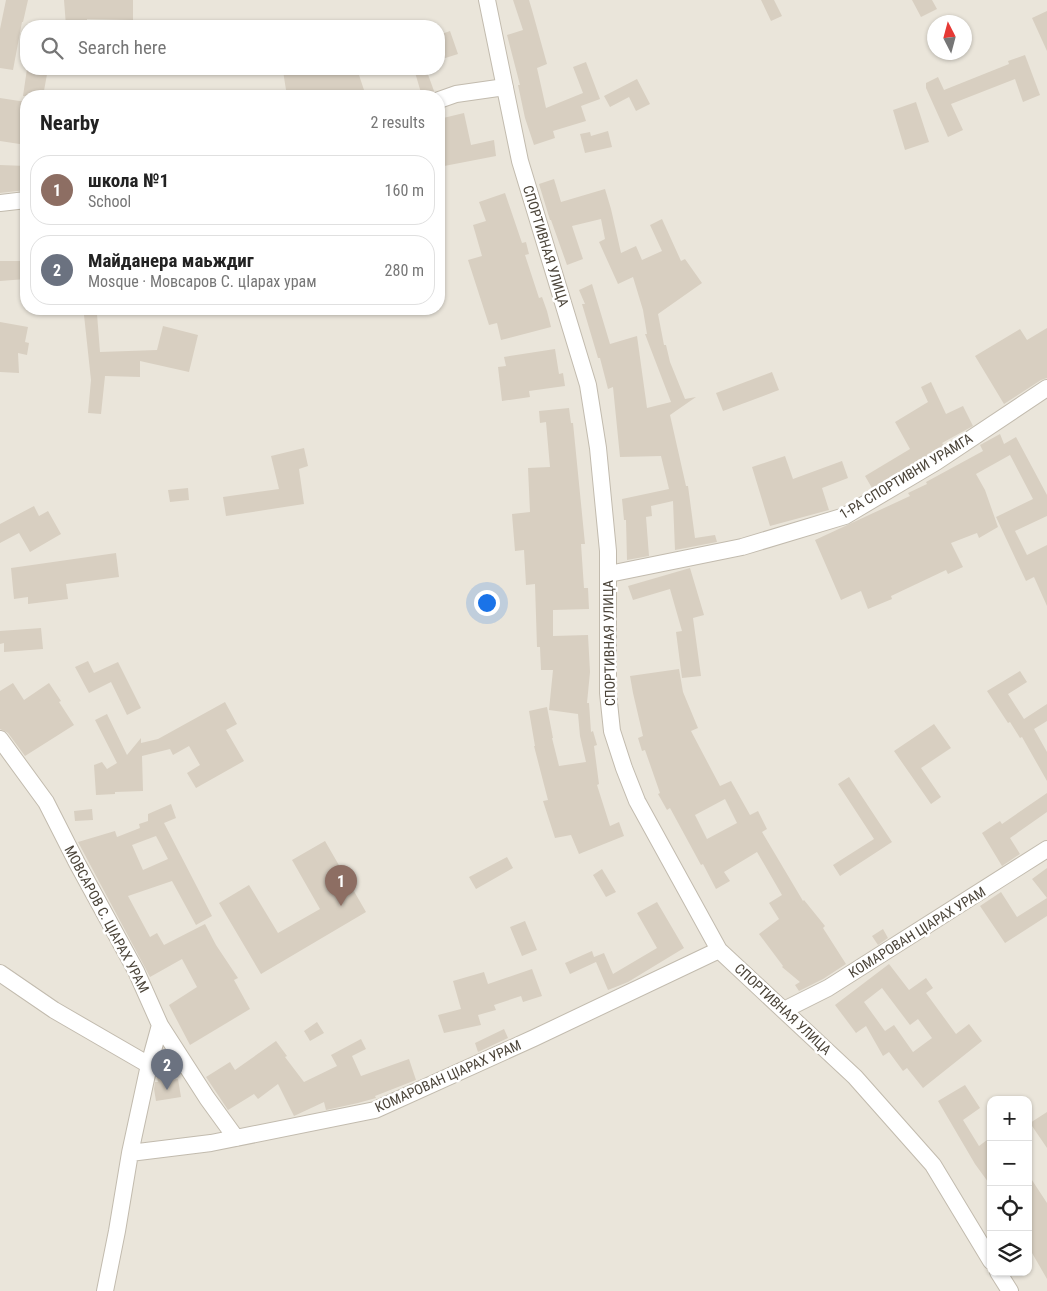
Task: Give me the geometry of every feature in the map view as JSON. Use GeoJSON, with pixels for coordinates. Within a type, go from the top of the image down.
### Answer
{"type":"FeatureCollection","features":[{"type":"Feature","properties":{"kind":"street","name":"СПОРТИВНАЯ УЛИЦА"},"geometry":{"type":"LineString","coordinates":[[487,0],[520,161],[588,385],[598,448],[609,574],[608,693],[612,731],[636,801],[720,950],[855,1077],[933,1165],[987,1254]]}},
{"type":"Feature","properties":{"kind":"street"},"geometry":{"type":"LineString","coordinates":[[445,98],[456,94],[505,87]]}},
{"type":"Feature","properties":{"kind":"street"},"geometry":{"type":"LineString","coordinates":[[0,203],[20,201]]}},
{"type":"Feature","properties":{"kind":"street","name":"1-РА СПОРТИВНИ УРАМГА"},"geometry":{"type":"LineString","coordinates":[[609,574],[742,547],[845,516],[936,462],[1047,388]]}},
{"type":"Feature","properties":{"kind":"street","name":"МОВСАРОВ С. ЦIАРАХ УРАМ"},"geometry":{"type":"LineString","coordinates":[[0,739],[46,802],[136,971],[160,1025],[207,1098],[236,1138]]}},
{"type":"Feature","properties":{"kind":"street","name":"КОМАРОВАН ЦIАРАХ УРАМ"},"geometry":{"type":"LineString","coordinates":[[784,1010],[828,988],[1047,849]]}},
{"type":"Feature","properties":{"kind":"street","name":"КОМАРОВАН ЦIАРАХ УРАМ"},"geometry":{"type":"LineString","coordinates":[[130,1153],[211,1143],[375,1110],[534,1038],[720,950]]}},
{"type":"Feature","properties":{"kind":"street"},"geometry":{"type":"LineString","coordinates":[[0,973],[54,1010],[149,1065]]}},
{"type":"Feature","properties":{"kind":"street"},"geometry":{"type":"LineString","coordinates":[[105,1291],[130,1153],[149,1065],[160,1025]]}},
{"type":"Feature","properties":{"kind":"street"},"geometry":{"type":"LineString","coordinates":[[1001,1276],[1010,1291]]}},
{"type":"Feature","properties":{"kind":"shaded area"},"geometry":{"type":"Polygon","coordinates":[[[0,0],[1047,0],[1047,1291],[0,1291],[0,0]]]}},
{"type":"Feature","properties":{"kind":"building"},"geometry":{"type":"Polygon","coordinates":[[[6,0],[28,0],[23,20],[20,20],[20,33],[13,70],[0,68],[0,29],[6,0]]]}},
{"type":"Feature","properties":{"kind":"building"},"geometry":{"type":"Polygon","coordinates":[[[64,0],[133,0],[133,20],[66,20],[64,0]]]}},
{"type":"Feature","properties":{"kind":"building"},"geometry":{"type":"Polygon","coordinates":[[[513,0],[529,0],[547,64],[537,68],[546,108],[583,93],[573,67],[586,62],[600,99],[581,106],[586,121],[553,131],[555,138],[534,145],[525,118],[518,85],[520,85],[507,35],[523,30],[513,0]]]}},
{"type":"Feature","properties":{"kind":"building"},"geometry":{"type":"Polygon","coordinates":[[[761,0],[774,0],[782,16],[771,21],[761,0]]]}},
{"type":"Feature","properties":{"kind":"building"},"geometry":{"type":"Polygon","coordinates":[[[912,0],[932,0],[937,9],[921,17],[912,0]]]}},
{"type":"Feature","properties":{"kind":"building"},"geometry":{"type":"Polygon","coordinates":[[[1047,11],[1047,51],[1032,18],[1047,11]]]}},
{"type":"Feature","properties":{"kind":"building"},"geometry":{"type":"Polygon","coordinates":[[[450,31],[458,54],[445,58],[445,33],[450,31]]]}},
{"type":"Feature","properties":{"kind":"building"},"geometry":{"type":"Polygon","coordinates":[[[1025,55],[1040,95],[1023,102],[1015,79],[951,104],[963,130],[948,137],[926,88],[926,83],[938,77],[944,90],[1009,64],[1008,61],[1025,55]]]}},
{"type":"Feature","properties":{"kind":"building"},"geometry":{"type":"Polygon","coordinates":[[[26,75],[47,75],[44,90],[24,90],[26,75]]]}},
{"type":"Feature","properties":{"kind":"building"},"geometry":{"type":"Polygon","coordinates":[[[284,75],[359,75],[364,90],[350,90],[286,90],[284,75]]]}},
{"type":"Feature","properties":{"kind":"building"},"geometry":{"type":"Polygon","coordinates":[[[416,75],[428,75],[434,90],[420,90],[416,75]]]}},
{"type":"Feature","properties":{"kind":"building"},"geometry":{"type":"Polygon","coordinates":[[[637,79],[650,104],[636,111],[629,97],[610,107],[604,96],[637,79]]]}},
{"type":"Feature","properties":{"kind":"building"},"geometry":{"type":"Polygon","coordinates":[[[0,98],[20,101],[20,144],[0,141],[0,98]]]}},
{"type":"Feature","properties":{"kind":"building"},"geometry":{"type":"Polygon","coordinates":[[[916,102],[929,142],[905,150],[893,110],[916,102]]]}},
{"type":"Feature","properties":{"kind":"building"},"geometry":{"type":"Polygon","coordinates":[[[464,113],[471,145],[494,140],[496,156],[445,166],[445,118],[464,113]]]}},
{"type":"Feature","properties":{"kind":"building"},"geometry":{"type":"Polygon","coordinates":[[[608,131],[612,147],[585,153],[580,134],[590,132],[591,136],[608,131]]]}},
{"type":"Feature","properties":{"kind":"building"},"geometry":{"type":"Polygon","coordinates":[[[0,165],[20,166],[20,191],[0,193],[0,165]]]}},
{"type":"Feature","properties":{"kind":"building"},"geometry":{"type":"Polygon","coordinates":[[[554,179],[561,202],[605,189],[621,253],[636,246],[642,260],[662,251],[650,225],[662,219],[681,261],[685,259],[702,283],[658,314],[664,345],[666,345],[670,362],[685,399],[696,397],[670,415],[686,486],[688,486],[695,538],[715,535],[717,542],[675,550],[673,501],[651,506],[652,516],[646,517],[649,556],[627,560],[626,520],[624,520],[622,499],[669,489],[661,456],[620,457],[613,387],[608,389],[582,304],[585,304],[579,290],[592,284],[610,344],[637,336],[647,408],[671,402],[645,334],[647,334],[643,310],[633,277],[618,284],[599,242],[605,239],[601,219],[572,226],[583,259],[567,265],[539,184],[554,179]]]}},
{"type":"Feature","properties":{"kind":"building"},"geometry":{"type":"Polygon","coordinates":[[[505,193],[522,243],[526,242],[529,254],[525,255],[539,298],[542,297],[551,327],[501,340],[497,323],[489,325],[468,260],[482,256],[473,225],[486,221],[479,202],[505,193]]]}},
{"type":"Feature","properties":{"kind":"building"},"geometry":{"type":"Polygon","coordinates":[[[0,261],[20,261],[20,279],[0,281],[0,261]]]}},
{"type":"Feature","properties":{"kind":"building"},"geometry":{"type":"Polygon","coordinates":[[[84,315],[97,315],[100,352],[157,350],[163,326],[198,335],[189,372],[140,361],[140,377],[105,376],[101,414],[88,413],[91,380],[84,315]]]}},
{"type":"Feature","properties":{"kind":"building"},"geometry":{"type":"Polygon","coordinates":[[[0,322],[28,327],[25,342],[29,343],[27,355],[18,353],[19,373],[0,372],[0,322]]]}},
{"type":"Feature","properties":{"kind":"building"},"geometry":{"type":"Polygon","coordinates":[[[1047,328],[1047,378],[1004,404],[975,356],[1020,329],[1027,340],[1047,328]]]}},
{"type":"Feature","properties":{"kind":"building"},"geometry":{"type":"Polygon","coordinates":[[[555,349],[559,374],[563,373],[565,386],[529,391],[530,397],[502,401],[498,367],[506,366],[504,357],[555,349]]]}},
{"type":"Feature","properties":{"kind":"building"},"geometry":{"type":"Polygon","coordinates":[[[772,372],[779,390],[723,411],[716,393],[772,372]]]}},
{"type":"Feature","properties":{"kind":"building"},"geometry":{"type":"Polygon","coordinates":[[[931,382],[946,414],[963,406],[973,426],[942,443],[944,445],[931,454],[872,488],[865,476],[910,449],[895,422],[928,402],[921,387],[931,382]]]}},
{"type":"Feature","properties":{"kind":"building"},"geometry":{"type":"Polygon","coordinates":[[[569,408],[571,423],[573,423],[585,544],[581,544],[584,588],[588,588],[589,609],[553,610],[553,636],[588,635],[590,672],[587,703],[589,703],[591,732],[593,731],[597,745],[594,746],[599,784],[597,785],[610,826],[619,822],[624,836],[579,854],[571,835],[555,838],[543,801],[548,800],[534,746],[529,711],[547,707],[559,766],[586,762],[580,736],[578,714],[549,710],[553,670],[541,670],[540,647],[537,647],[535,584],[526,585],[524,550],[515,551],[512,514],[530,512],[528,468],[550,467],[546,422],[540,423],[539,411],[569,408]]]}},
{"type":"Feature","properties":{"kind":"building"},"geometry":{"type":"Polygon","coordinates":[[[1000,434],[1004,444],[1016,437],[1047,495],[1047,516],[1015,531],[1027,555],[1047,545],[1047,606],[1034,577],[1026,581],[996,517],[1033,499],[1010,455],[976,474],[985,490],[998,527],[979,538],[977,533],[951,543],[963,567],[948,574],[946,570],[891,596],[892,599],[868,609],[861,591],[841,600],[815,540],[910,496],[908,493],[983,451],[980,445],[1000,434]]]}},
{"type":"Feature","properties":{"kind":"building"},"geometry":{"type":"Polygon","coordinates":[[[304,448],[308,466],[299,469],[304,504],[226,516],[223,497],[279,489],[271,456],[304,448]]]}},
{"type":"Feature","properties":{"kind":"building"},"geometry":{"type":"Polygon","coordinates":[[[785,456],[793,479],[842,461],[848,478],[822,488],[829,510],[770,526],[752,467],[785,456]]]}},
{"type":"Feature","properties":{"kind":"building"},"geometry":{"type":"Polygon","coordinates":[[[188,488],[189,500],[170,502],[168,490],[188,488]]]}},
{"type":"Feature","properties":{"kind":"building"},"geometry":{"type":"Polygon","coordinates":[[[34,506],[39,516],[48,511],[61,534],[30,552],[19,533],[0,543],[0,524],[34,506]]]}},
{"type":"Feature","properties":{"kind":"building"},"geometry":{"type":"Polygon","coordinates":[[[116,553],[119,577],[66,584],[68,599],[28,604],[28,597],[14,599],[11,568],[116,553]]]}},
{"type":"Feature","properties":{"kind":"building"},"geometry":{"type":"Polygon","coordinates":[[[690,568],[704,615],[693,618],[701,676],[682,678],[676,632],[682,631],[670,589],[633,600],[628,586],[690,568]]]}},
{"type":"Feature","properties":{"kind":"building"},"geometry":{"type":"Polygon","coordinates":[[[41,628],[43,649],[4,652],[4,643],[0,644],[0,631],[41,628]]]}},
{"type":"Feature","properties":{"kind":"building"},"geometry":{"type":"Polygon","coordinates":[[[88,661],[94,673],[118,662],[141,708],[127,715],[111,682],[89,693],[75,667],[88,661]]]}},
{"type":"Feature","properties":{"kind":"building"},"geometry":{"type":"Polygon","coordinates":[[[679,669],[683,692],[698,728],[691,731],[720,786],[731,781],[750,815],[758,811],[767,829],[762,832],[803,901],[825,926],[823,928],[846,964],[823,979],[799,991],[795,985],[800,982],[782,967],[759,934],[779,919],[769,903],[782,895],[757,852],[724,872],[730,881],[716,889],[670,808],[667,810],[658,794],[660,793],[645,750],[642,751],[638,738],[643,736],[630,676],[679,669]],[[725,799],[695,815],[707,839],[737,823],[725,799]]]}},
{"type":"Feature","properties":{"kind":"building"},"geometry":{"type":"Polygon","coordinates":[[[1020,671],[1027,682],[1008,694],[1024,719],[1047,704],[1047,721],[1034,729],[1047,752],[1047,781],[1022,737],[1020,738],[1010,722],[1008,723],[987,691],[1020,671]]]}},
{"type":"Feature","properties":{"kind":"building"},"geometry":{"type":"Polygon","coordinates":[[[13,683],[24,700],[49,683],[74,725],[25,756],[8,733],[0,729],[0,691],[13,683]]]}},
{"type":"Feature","properties":{"kind":"building"},"geometry":{"type":"Polygon","coordinates":[[[225,702],[237,724],[226,730],[244,761],[196,788],[187,773],[200,765],[189,746],[173,755],[170,749],[142,756],[143,791],[96,795],[94,765],[102,762],[107,769],[117,763],[95,720],[107,714],[127,755],[141,738],[141,743],[158,739],[225,702]]]}},
{"type":"Feature","properties":{"kind":"building"},"geometry":{"type":"Polygon","coordinates":[[[934,724],[951,748],[921,768],[941,797],[931,804],[894,751],[934,724]]]}},
{"type":"Feature","properties":{"kind":"building"},"geometry":{"type":"Polygon","coordinates":[[[849,777],[892,842],[840,876],[833,865],[874,839],[838,784],[849,777]]]}},
{"type":"Feature","properties":{"kind":"building"},"geometry":{"type":"Polygon","coordinates":[[[1047,793],[1047,812],[1010,838],[1020,854],[1002,866],[982,833],[1000,821],[1002,824],[1047,793]]]}},
{"type":"Feature","properties":{"kind":"building"},"geometry":{"type":"Polygon","coordinates":[[[171,804],[176,818],[164,823],[212,916],[196,925],[172,881],[128,896],[150,937],[157,933],[164,945],[205,924],[216,945],[238,978],[234,980],[250,1009],[190,1045],[169,1005],[197,987],[182,959],[150,977],[78,842],[115,831],[117,837],[140,828],[139,824],[148,821],[148,814],[171,804]],[[156,836],[132,845],[143,870],[168,859],[156,836]]]}},
{"type":"Feature","properties":{"kind":"building"},"geometry":{"type":"Polygon","coordinates":[[[92,809],[93,820],[75,821],[74,811],[92,809]]]}},
{"type":"Feature","properties":{"kind":"building"},"geometry":{"type":"Polygon","coordinates":[[[325,841],[366,912],[261,974],[219,903],[249,885],[278,933],[320,909],[292,860],[325,841]]]}},
{"type":"Feature","properties":{"kind":"building"},"geometry":{"type":"Polygon","coordinates":[[[507,857],[513,868],[476,889],[469,877],[507,857]]]}},
{"type":"Feature","properties":{"kind":"building"},"geometry":{"type":"Polygon","coordinates":[[[1047,868],[1047,898],[1032,879],[1047,868]]]}},
{"type":"Feature","properties":{"kind":"building"},"geometry":{"type":"Polygon","coordinates":[[[602,869],[616,892],[606,897],[593,875],[602,869]]]}},
{"type":"Feature","properties":{"kind":"building"},"geometry":{"type":"Polygon","coordinates":[[[1001,892],[1017,917],[1047,898],[1047,916],[1005,943],[980,906],[1001,892]]]}},
{"type":"Feature","properties":{"kind":"building"},"geometry":{"type":"Polygon","coordinates":[[[657,902],[684,948],[628,982],[608,990],[596,962],[570,974],[565,963],[592,951],[594,957],[604,953],[613,974],[657,948],[637,913],[657,902]]]}},
{"type":"Feature","properties":{"kind":"building"},"geometry":{"type":"Polygon","coordinates":[[[525,921],[537,950],[522,956],[510,927],[525,921]]]}},
{"type":"Feature","properties":{"kind":"building"},"geometry":{"type":"Polygon","coordinates":[[[883,929],[888,938],[878,945],[872,936],[883,929]]]}},
{"type":"Feature","properties":{"kind":"building"},"geometry":{"type":"Polygon","coordinates":[[[889,964],[909,990],[926,978],[933,988],[926,993],[956,1034],[969,1024],[982,1041],[923,1088],[907,1068],[903,1071],[889,1052],[883,1056],[866,1026],[856,1033],[835,1005],[889,964]],[[882,988],[864,1002],[885,1031],[894,1025],[913,1052],[932,1038],[918,1019],[910,1025],[882,988]]]}},
{"type":"Feature","properties":{"kind":"building"},"geometry":{"type":"Polygon","coordinates":[[[532,969],[542,996],[523,1002],[521,996],[494,1005],[496,1010],[478,1015],[481,1025],[444,1033],[438,1015],[461,1009],[453,981],[484,972],[488,984],[532,969]]]}},
{"type":"Feature","properties":{"kind":"building"},"geometry":{"type":"Polygon","coordinates":[[[317,1022],[324,1033],[310,1041],[304,1031],[317,1022]]]}},
{"type":"Feature","properties":{"kind":"building"},"geometry":{"type":"Polygon","coordinates":[[[504,1029],[508,1038],[478,1052],[475,1043],[504,1029]]]}},
{"type":"Feature","properties":{"kind":"building"},"geometry":{"type":"Polygon","coordinates":[[[361,1039],[366,1049],[352,1056],[361,1076],[409,1059],[416,1080],[375,1096],[376,1098],[326,1110],[324,1102],[294,1116],[278,1084],[258,1099],[254,1094],[228,1110],[206,1077],[230,1062],[235,1070],[276,1041],[287,1056],[285,1057],[304,1082],[337,1066],[331,1055],[361,1039]]]}},
{"type":"Feature","properties":{"kind":"building"},"geometry":{"type":"Polygon","coordinates":[[[169,1074],[170,1080],[178,1079],[181,1097],[156,1101],[154,1089],[155,1082],[158,1082],[157,1077],[169,1074]]]}},
{"type":"Feature","properties":{"kind":"building"},"geometry":{"type":"Polygon","coordinates":[[[965,1085],[980,1108],[963,1120],[979,1146],[987,1140],[987,1180],[975,1164],[938,1101],[965,1085]]]}},
{"type":"Feature","properties":{"kind":"building"},"geometry":{"type":"Polygon","coordinates":[[[1047,1112],[1047,1148],[1032,1126],[1032,1122],[1047,1112]]]}},
{"type":"Feature","properties":{"kind":"building"},"geometry":{"type":"Polygon","coordinates":[[[1032,1180],[1047,1203],[1047,1279],[1032,1253],[1032,1180]]]}},
{"type":"Feature","properties":{"kind":"place","name":"школа №1"},"geometry":{"type":"Point","coordinates":[341,906]}},
{"type":"Feature","properties":{"kind":"place","name":"Майданера маьждиг"},"geometry":{"type":"Point","coordinates":[167,1090]}}]}
